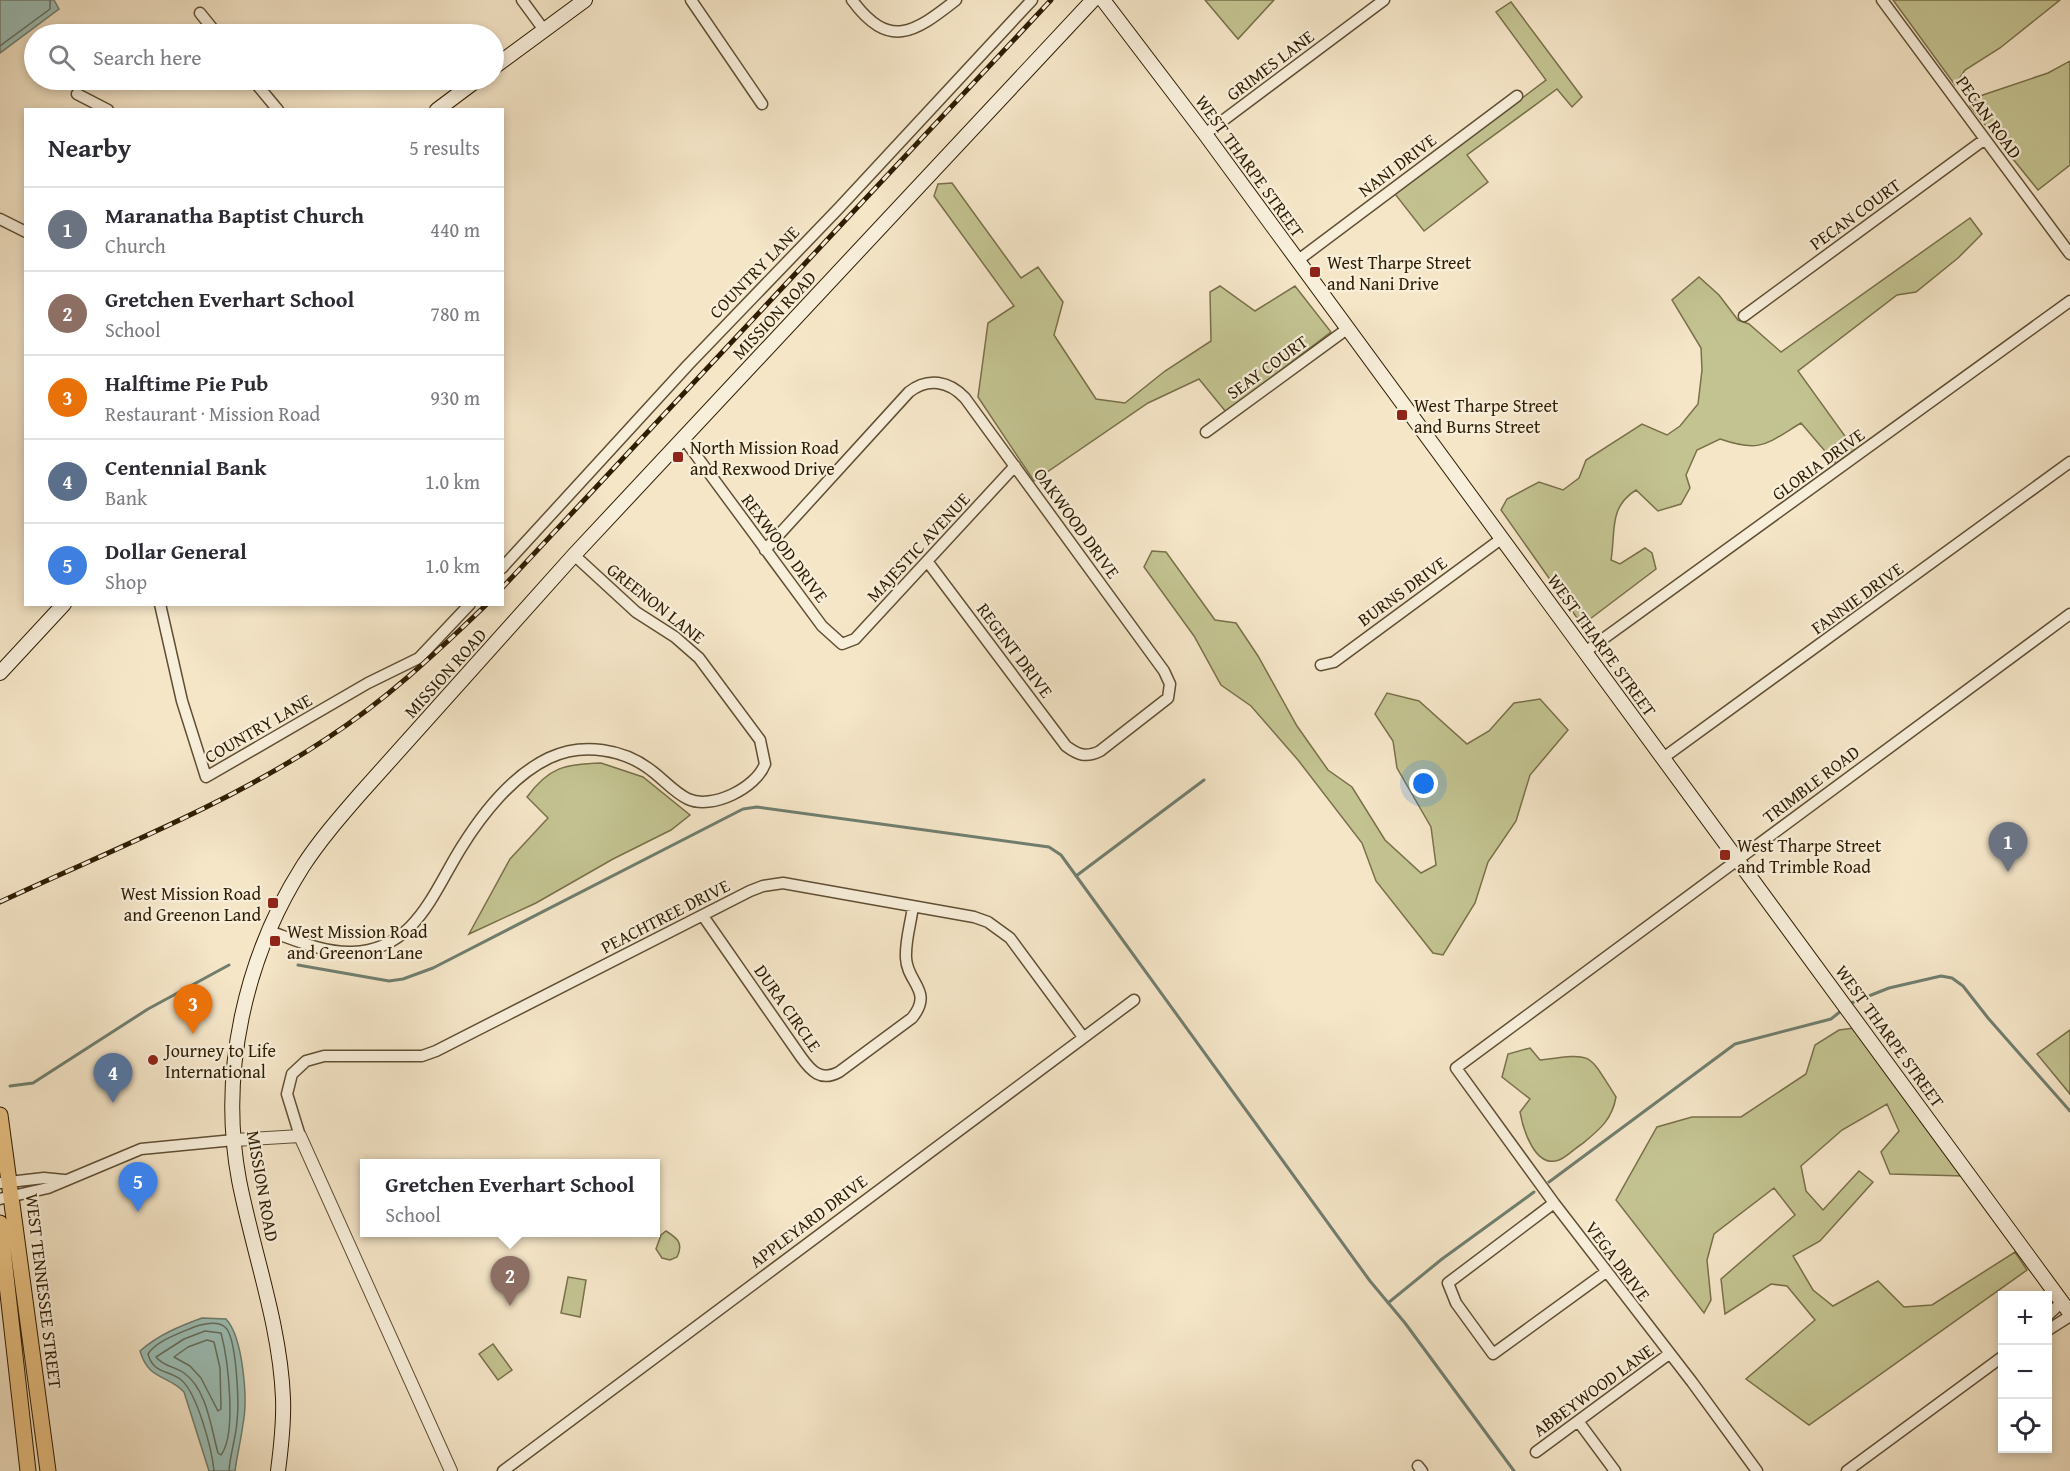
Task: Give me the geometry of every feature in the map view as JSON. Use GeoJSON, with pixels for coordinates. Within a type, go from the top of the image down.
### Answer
{"type":"FeatureCollection","features":[{"type":"Feature","properties":{"kind":"main road"},"geometry":{"type":"LineString","coordinates":[[504,60],[585,0]]}},
{"type":"Feature","properties":{"kind":"main road","name":"MISSION ROAD"},"geometry":{"type":"LineString","coordinates":[[278,1471],[283,1400],[280,1365],[239,1179],[234,1140],[233,1090],[239,1029],[249,987],[268,931],[294,882],[326,834],[574,555],[1093,0]]}},
{"type":"Feature","properties":{"kind":"main road","name":"WEST THARPE STREET"},"geometry":{"type":"LineString","coordinates":[[1103,0],[1205,134],[2067,1310]]}},
{"type":"Feature","properties":{"kind":"main road"},"geometry":{"type":"LineString","coordinates":[[440,108],[464,90]]}},
{"type":"Feature","properties":{"kind":"main road"},"geometry":{"type":"LineString","coordinates":[[0,673],[62,606]]}},
{"type":"Feature","properties":{"kind":"main road","name":"WEST TENNESSEE STREET"},"geometry":{"type":"LineString","coordinates":[[0,1115],[6,1198],[48,1471]]}},
{"type":"Feature","properties":{"kind":"main road","name":"WEST TENNESSEE STREET"},"geometry":{"type":"LineString","coordinates":[[0,1222],[28,1471]]}},
{"type":"Feature","properties":{"kind":"main road"},"geometry":{"type":"LineString","coordinates":[[19,1376],[38,1398]]}},
{"type":"Feature","properties":{"kind":"street"},"geometry":{"type":"LineString","coordinates":[[522,0],[544,30]]}},
{"type":"Feature","properties":{"kind":"street"},"geometry":{"type":"LineString","coordinates":[[691,0],[762,104]]}},
{"type":"Feature","properties":{"kind":"street"},"geometry":{"type":"LineString","coordinates":[[852,0],[864,16],[880,28],[898,32],[926,23],[956,0]]}},
{"type":"Feature","properties":{"kind":"street","name":"COUNTRY LANE"},"geometry":{"type":"LineString","coordinates":[[504,566],[688,365],[839,208],[1032,0]]}},
{"type":"Feature","properties":{"kind":"street","name":"GRIMES LANE"},"geometry":{"type":"LineString","coordinates":[[1205,134],[1384,0]]}},
{"type":"Feature","properties":{"kind":"street","name":"PECAN ROAD"},"geometry":{"type":"LineString","coordinates":[[1882,0],[2070,254]]}},
{"type":"Feature","properties":{"kind":"street"},"geometry":{"type":"LineString","coordinates":[[200,13],[209,24]]}},
{"type":"Feature","properties":{"kind":"street"},"geometry":{"type":"LineString","coordinates":[[261,90],[276,108]]}},
{"type":"Feature","properties":{"kind":"street"},"geometry":{"type":"LineString","coordinates":[[77,94],[104,108]]}},
{"type":"Feature","properties":{"kind":"street","name":"NANI DRIVE"},"geometry":{"type":"LineString","coordinates":[[1297,261],[1517,96]]}},
{"type":"Feature","properties":{"kind":"street","name":"PECAN COURT"},"geometry":{"type":"LineString","coordinates":[[1744,316],[1985,139]]}},
{"type":"Feature","properties":{"kind":"street"},"geometry":{"type":"LineString","coordinates":[[0,219],[24,231]]}},
{"type":"Feature","properties":{"kind":"street","name":"GLORIA DRIVE"},"geometry":{"type":"LineString","coordinates":[[1585,652],[2070,300]]}},
{"type":"Feature","properties":{"kind":"street","name":"SEAY COURT"},"geometry":{"type":"LineString","coordinates":[[1206,432],[1347,329]]}},
{"type":"Feature","properties":{"kind":"street","name":"OAKWOOD DRIVE"},"geometry":{"type":"LineString","coordinates":[[765,549],[909,392],[924,383],[953,387],[965,398],[1015,466],[1164,671],[1170,684],[1170,692],[1164,702],[1100,751],[1087,756],[1080,755]]}},
{"type":"Feature","properties":{"kind":"street","name":"REXWOOD DRIVE"},"geometry":{"type":"LineString","coordinates":[[684,439],[822,626],[842,644]]}},
{"type":"Feature","properties":{"kind":"street","name":"FANNIE DRIVE"},"geometry":{"type":"LineString","coordinates":[[1663,758],[2070,462]]}},
{"type":"Feature","properties":{"kind":"street","name":"MAJESTIC AVENUE"},"geometry":{"type":"LineString","coordinates":[[842,644],[855,639],[1015,466]]}},
{"type":"Feature","properties":{"kind":"street","name":"BURNS DRIVE"},"geometry":{"type":"LineString","coordinates":[[1321,665],[1334,662],[1501,538]]}},
{"type":"Feature","properties":{"kind":"street","name":"GREENON LANE"},"geometry":{"type":"LineString","coordinates":[[268,931],[316,946],[351,952],[367,950],[396,939],[420,919],[461,847],[506,791],[537,765],[565,752],[600,750],[622,754],[637,760],[680,793],[699,802],[719,799],[757,778],[765,764],[760,740],[699,658],[675,637],[636,612],[574,555]]}},
{"type":"Feature","properties":{"kind":"street","name":"REGENT DRIVE"},"geometry":{"type":"LineString","coordinates":[[927,561],[1066,746],[1080,755]]}},
{"type":"Feature","properties":{"kind":"street","name":"COUNTRY LANE"},"geometry":{"type":"LineString","coordinates":[[160,606],[182,701],[206,777],[368,683],[419,658],[468,606]]}},
{"type":"Feature","properties":{"kind":"street","name":"TRIMBLE ROAD"},"geometry":{"type":"LineString","coordinates":[[1456,1068],[2070,614]]}},
{"type":"Feature","properties":{"kind":"street","name":"PEACHTREE DRIVE"},"geometry":{"type":"LineString","coordinates":[[300,1136],[286,1094],[292,1074],[306,1061],[324,1056],[422,1056],[436,1051],[763,886],[783,883],[974,917],[999,928],[1010,938],[1083,1037]]}},
{"type":"Feature","properties":{"kind":"street","name":"DURA CIRCLE"},"geometry":{"type":"LineString","coordinates":[[703,916],[801,1057],[816,1074],[828,1077],[839,1072],[912,1018],[920,1006],[921,994],[906,960],[913,906]]}},
{"type":"Feature","properties":{"kind":"street","name":"APPLEYARD DRIVE"},"geometry":{"type":"LineString","coordinates":[[503,1471],[545,1437],[1134,1000]]}},
{"type":"Feature","properties":{"kind":"street","name":"VEGA DRIVE"},"geometry":{"type":"LineString","coordinates":[[1456,1068],[1554,1203],[1757,1471]]}},
{"type":"Feature","properties":{"kind":"street"},"geometry":{"type":"LineString","coordinates":[[6,1198],[48,1188],[141,1149],[300,1136],[451,1471]]}},
{"type":"Feature","properties":{"kind":"street"},"geometry":{"type":"LineString","coordinates":[[5,1182],[44,1178],[64,1180]]}},
{"type":"Feature","properties":{"kind":"street"},"geometry":{"type":"LineString","coordinates":[[1554,1203],[1448,1283],[1456,1303],[1493,1354],[1606,1272]]}},
{"type":"Feature","properties":{"kind":"street"},"geometry":{"type":"LineString","coordinates":[[2052,1314],[2067,1310]]}},
{"type":"Feature","properties":{"kind":"street"},"geometry":{"type":"LineString","coordinates":[[2052,1326],[2067,1310]]}},
{"type":"Feature","properties":{"kind":"street","name":"ABBEYWOOD LANE"},"geometry":{"type":"LineString","coordinates":[[1536,1452],[1669,1354]]}},
{"type":"Feature","properties":{"kind":"street"},"geometry":{"type":"LineString","coordinates":[[1847,1471],[1998,1360]]}},
{"type":"Feature","properties":{"kind":"street"},"geometry":{"type":"LineString","coordinates":[[1578,1421],[1615,1471]]}},
{"type":"Feature","properties":{"kind":"green space"},"geometry":{"type":"Polygon","coordinates":[[[1205,0],[1274,0],[1238,39],[1205,0]]]}},
{"type":"Feature","properties":{"kind":"green space"},"geometry":{"type":"Polygon","coordinates":[[[1893,0],[2060,0],[2000,48],[1965,70],[1955,85],[1893,0]]]}},
{"type":"Feature","properties":{"kind":"green space"},"geometry":{"type":"Polygon","coordinates":[[[1511,2],[1582,97],[1572,107],[1557,89],[1467,155],[1488,182],[1424,231],[1395,194],[1546,80],[1496,12],[1511,2]]]}},
{"type":"Feature","properties":{"kind":"green space"},"geometry":{"type":"Polygon","coordinates":[[[2070,61],[2070,165],[2038,190],[1970,106],[1977,97],[2048,73],[2070,61]]]}},
{"type":"Feature","properties":{"kind":"green space"},"geometry":{"type":"Polygon","coordinates":[[[952,183],[1021,278],[1038,267],[1063,302],[1054,335],[1096,399],[1125,403],[1165,371],[1211,341],[1210,292],[1220,286],[1255,311],[1295,286],[1331,332],[1226,412],[1199,379],[1148,403],[1034,481],[978,397],[988,323],[1014,306],[934,196],[938,184],[952,183]]]}},
{"type":"Feature","properties":{"kind":"green space"},"geometry":{"type":"Polygon","coordinates":[[[1970,218],[1982,234],[1958,258],[1916,292],[1897,295],[1798,371],[1855,450],[1836,464],[1801,423],[1763,444],[1745,445],[1720,439],[1697,450],[1686,475],[1690,488],[1681,504],[1658,511],[1636,490],[1621,504],[1615,521],[1611,560],[1620,564],[1645,548],[1652,553],[1656,569],[1582,625],[1501,510],[1507,499],[1539,482],[1563,490],[1579,478],[1586,460],[1642,424],[1667,435],[1680,426],[1698,404],[1702,370],[1701,348],[1672,300],[1699,277],[1719,295],[1738,320],[1749,324],[1781,352],[1970,218]]]}},
{"type":"Feature","properties":{"kind":"green space"},"geometry":{"type":"Polygon","coordinates":[[[1152,551],[1166,552],[1215,620],[1236,623],[1258,656],[1297,726],[1328,770],[1352,787],[1385,840],[1421,873],[1436,865],[1431,827],[1397,768],[1393,741],[1375,714],[1387,693],[1419,701],[1467,744],[1489,731],[1514,703],[1540,699],[1568,730],[1530,775],[1516,821],[1488,862],[1475,903],[1443,955],[1433,953],[1376,881],[1362,843],[1298,760],[1251,706],[1221,685],[1194,636],[1144,567],[1152,551]]]}},
{"type":"Feature","properties":{"kind":"green space"},"geometry":{"type":"Polygon","coordinates":[[[601,763],[643,777],[690,815],[671,830],[613,859],[536,903],[469,934],[510,859],[548,818],[527,797],[543,779],[559,769],[601,763]]]}},
{"type":"Feature","properties":{"kind":"green space"},"geometry":{"type":"Polygon","coordinates":[[[1854,1028],[1963,1176],[1890,1174],[1881,1152],[1899,1131],[1887,1104],[1842,1130],[1801,1166],[1806,1191],[1823,1210],[1859,1171],[1873,1182],[1820,1241],[1793,1256],[1813,1290],[1833,1306],[1878,1281],[1904,1307],[1932,1305],[2015,1252],[2027,1270],[1809,1425],[1746,1379],[1815,1320],[1787,1286],[1771,1284],[1725,1314],[1721,1279],[1795,1215],[1774,1188],[1714,1234],[1707,1260],[1711,1300],[1704,1313],[1616,1200],[1657,1127],[1692,1117],[1741,1117],[1806,1074],[1815,1045],[1839,1030],[1854,1028]]]}},
{"type":"Feature","properties":{"kind":"green space"},"geometry":{"type":"Polygon","coordinates":[[[2070,1030],[2070,1094],[2037,1054],[2070,1030]]]}},
{"type":"Feature","properties":{"kind":"green space"},"geometry":{"type":"Polygon","coordinates":[[[1530,1048],[1540,1060],[1571,1056],[1588,1059],[1600,1071],[1616,1097],[1604,1124],[1582,1144],[1559,1160],[1543,1159],[1532,1146],[1520,1112],[1530,1099],[1502,1077],[1508,1054],[1530,1048]]]}},
{"type":"Feature","properties":{"kind":"green space"},"geometry":{"type":"Polygon","coordinates":[[[666,1231],[676,1239],[680,1248],[677,1257],[670,1260],[662,1258],[656,1249],[661,1235],[666,1231]]]}},
{"type":"Feature","properties":{"kind":"green space"},"geometry":{"type":"Polygon","coordinates":[[[568,1277],[586,1280],[580,1317],[561,1313],[568,1277]]]}},
{"type":"Feature","properties":{"kind":"green space"},"geometry":{"type":"Polygon","coordinates":[[[493,1344],[512,1370],[498,1380],[479,1354],[493,1344]]]}},
{"type":"Feature","properties":{"kind":"water"},"geometry":{"type":"Polygon","coordinates":[[[0,0],[54,0],[59,9],[39,24],[24,24],[24,35],[0,53],[0,0]]]}},
{"type":"Feature","properties":{"kind":"water"},"geometry":{"type":"Polygon","coordinates":[[[202,1318],[226,1319],[237,1339],[243,1369],[245,1400],[235,1471],[209,1471],[184,1392],[148,1368],[140,1351],[177,1328],[202,1318]]]}},
{"type":"Feature","properties":{"kind":"waterway"},"geometry":{"type":"LineString","coordinates":[[1076,876],[1204,780]]}},
{"type":"Feature","properties":{"kind":"waterway"},"geometry":{"type":"LineString","coordinates":[[298,965],[389,981],[403,979],[433,968],[743,809],[757,807],[1049,847],[1061,855],[1370,1281],[1405,1323],[1514,1471]]}},
{"type":"Feature","properties":{"kind":"waterway"},"geometry":{"type":"LineString","coordinates":[[10,1086],[33,1083],[148,1009],[229,965]]}},
{"type":"Feature","properties":{"kind":"waterway"},"geometry":{"type":"LineString","coordinates":[[1851,1003],[1889,988],[1941,976],[1952,978],[1963,986],[1988,1018],[2070,1111]]}},
{"type":"Feature","properties":{"kind":"waterway"},"geometry":{"type":"LineString","coordinates":[[1549,1182],[1735,1044],[1831,1019],[1841,1011]]}},
{"type":"Feature","properties":{"kind":"waterway"},"geometry":{"type":"LineString","coordinates":[[1388,1303],[1442,1259],[1534,1192]]}},
{"type":"Feature","properties":{"kind":"railway"},"geometry":{"type":"LineString","coordinates":[[504,586],[1051,0]]}},
{"type":"Feature","properties":{"kind":"railway"},"geometry":{"type":"LineString","coordinates":[[0,902],[207,807],[287,763],[369,709],[485,606]]}},
{"type":"Feature","properties":{"kind":"place","name":"West Tharpe Street and Nani Drive"},"geometry":{"type":"Point","coordinates":[1315,272]}},
{"type":"Feature","properties":{"kind":"place","name":"West Tharpe Street and Burns Street"},"geometry":{"type":"Point","coordinates":[1402,415]}},
{"type":"Feature","properties":{"kind":"place","name":"North Mission Road and Rexwood Drive"},"geometry":{"type":"Point","coordinates":[678,457]}},
{"type":"Feature","properties":{"kind":"place","name":"West Tharpe Street and Trimble Road"},"geometry":{"type":"Point","coordinates":[1725,855]}},
{"type":"Feature","properties":{"kind":"place","name":"Maranatha Baptist Church"},"geometry":{"type":"Point","coordinates":[2008,872]}},
{"type":"Feature","properties":{"kind":"place","name":"West Mission Road and Greenon Land"},"geometry":{"type":"Point","coordinates":[273,903]}},
{"type":"Feature","properties":{"kind":"place","name":"West Mission Road and Greenon Lane"},"geometry":{"type":"Point","coordinates":[275,941]}},
{"type":"Feature","properties":{"kind":"place","name":"Halftime Pie Pub"},"geometry":{"type":"Point","coordinates":[193,1034]}},
{"type":"Feature","properties":{"kind":"place","name":"Journey to Life International"},"geometry":{"type":"Point","coordinates":[153,1060]}},
{"type":"Feature","properties":{"kind":"place","name":"Centennial Bank"},"geometry":{"type":"Point","coordinates":[113,1103]}},
{"type":"Feature","properties":{"kind":"place","name":"Dollar General"},"geometry":{"type":"Point","coordinates":[138,1212]}},
{"type":"Feature","properties":{"kind":"place","name":"Gretchen Everhart School"},"geometry":{"type":"Point","coordinates":[510,1306]}}]}
